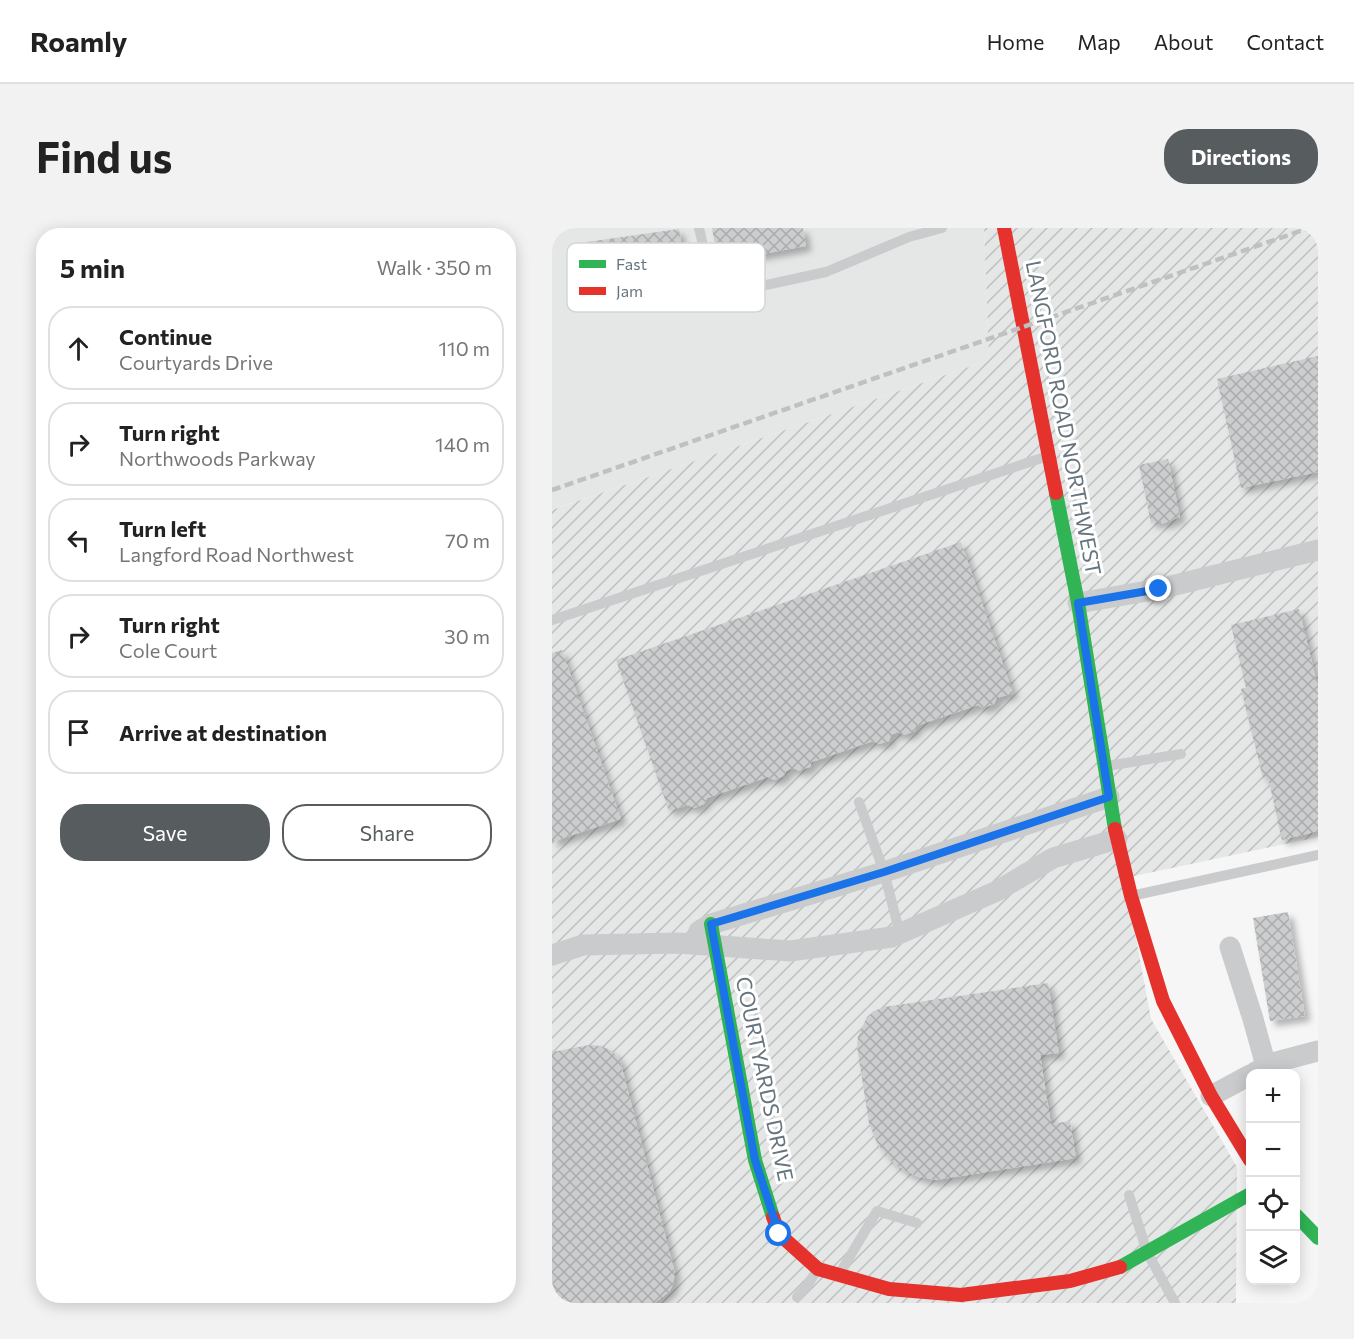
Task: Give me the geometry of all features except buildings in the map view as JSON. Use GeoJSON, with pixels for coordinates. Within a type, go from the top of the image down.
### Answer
{"type":"FeatureCollection","features":[{"type":"Feature","properties":{"kind":"street","name":"LANGFORD ROAD NORTHWEST"},"geometry":{"type":"LineString","coordinates":[[1004,228],[1078,603],[1103,767],[1131,896],[1163,1001],[1211,1096],[1246,1152]]}},
{"type":"Feature","properties":{"kind":"street"},"geometry":{"type":"LineString","coordinates":[[1078,603],[1159,589],[1318,550]]}},
{"type":"Feature","properties":{"kind":"street"},"geometry":{"type":"LineString","coordinates":[[678,943],[711,924],[884,872],[1109,797]]}},
{"type":"Feature","properties":{"kind":"street"},"geometry":{"type":"LineString","coordinates":[[552,955],[583,945],[678,943],[790,951],[892,937],[997,891],[1053,858],[1117,839]]}},
{"type":"Feature","properties":{"kind":"street","name":"COURTYARDS DRIVE"},"geometry":{"type":"LineString","coordinates":[[711,924],[755,1160],[779,1234],[818,1269],[889,1289],[940,1298],[961,1295],[1004,1296],[1120,1267],[1246,1197]]}},
{"type":"Feature","properties":{"kind":"street"},"geometry":{"type":"LineString","coordinates":[[1230,947],[1253,1019],[1257,1069]]}},
{"type":"Feature","properties":{"kind":"street"},"geometry":{"type":"LineString","coordinates":[[1262,1069],[1272,1063],[1318,1052]]}},
{"type":"Feature","properties":{"kind":"street"},"geometry":{"type":"LineString","coordinates":[[1211,1096],[1246,1078]]}},
{"type":"Feature","properties":{"kind":"street"},"geometry":{"type":"LineString","coordinates":[[1300,1219],[1318,1238]]}},
{"type":"Feature","properties":{"kind":"lane"},"geometry":{"type":"LineString","coordinates":[[699,228],[703,243]]}},
{"type":"Feature","properties":{"kind":"lane"},"geometry":{"type":"LineString","coordinates":[[765,285],[826,272],[909,237],[942,228]]}},
{"type":"Feature","properties":{"kind":"lane"},"geometry":{"type":"LineString","coordinates":[[552,620],[1048,456]]}},
{"type":"Feature","properties":{"kind":"lane"},"geometry":{"type":"LineString","coordinates":[[1103,767],[1181,754]]}},
{"type":"Feature","properties":{"kind":"lane"},"geometry":{"type":"LineString","coordinates":[[859,802],[884,872],[900,933]]}},
{"type":"Feature","properties":{"kind":"lane"},"geometry":{"type":"LineString","coordinates":[[1131,896],[1318,855]]}},
{"type":"Feature","properties":{"kind":"lane"},"geometry":{"type":"LineString","coordinates":[[1129,1195],[1147,1252],[1175,1303]]}},
{"type":"Feature","properties":{"kind":"lane"},"geometry":{"type":"LineString","coordinates":[[839,1275],[876,1211],[917,1223]]}},
{"type":"Feature","properties":{"kind":"lane"},"geometry":{"type":"LineString","coordinates":[[797,1297],[818,1269]]}},
{"type":"Feature","properties":{"kind":"shaded area"},"geometry":{"type":"Polygon","coordinates":[[[552,228],[984,228],[989,360],[552,510],[552,228]]]}},
{"type":"Feature","properties":{"kind":"shaded area"},"geometry":{"type":"Polygon","coordinates":[[[984,228],[1318,228],[1318,837],[1125,878],[1151,1019],[1237,1167],[1236,1303],[552,1303],[552,510],[989,360],[984,228]]]}},
{"type":"Feature","properties":{"kind":"railway"},"geometry":{"type":"LineString","coordinates":[[552,490],[1309,228]]}},
{"type":"Feature","properties":{"kind":"traffic: fast"},"geometry":{"type":"LineString","coordinates":[[1056,493],[1078,603],[1115,829]]}},
{"type":"Feature","properties":{"kind":"traffic: fast"},"geometry":{"type":"LineString","coordinates":[[711,924],[755,1160],[773,1217]]}},
{"type":"Feature","properties":{"kind":"traffic: fast"},"geometry":{"type":"LineString","coordinates":[[1120,1267],[1246,1196]]}},
{"type":"Feature","properties":{"kind":"traffic: fast"},"geometry":{"type":"LineString","coordinates":[[1300,1219],[1318,1238]]}},
{"type":"Feature","properties":{"kind":"traffic: jam"},"geometry":{"type":"LineString","coordinates":[[1004,228],[1056,493]]}},
{"type":"Feature","properties":{"kind":"traffic: jam"},"geometry":{"type":"LineString","coordinates":[[1115,829],[1131,896],[1163,1001],[1211,1096],[1246,1153]]}},
{"type":"Feature","properties":{"kind":"traffic: jam"},"geometry":{"type":"LineString","coordinates":[[773,1217],[779,1234],[818,1269],[889,1289],[961,1295],[1070,1281],[1120,1267]]}},
{"type":"Feature","properties":{"kind":"route"},"geometry":{"type":"LineString","coordinates":[[779,1234],[755,1160],[711,924],[884,872],[1109,797],[1078,603],[1159,589]]}}]}
